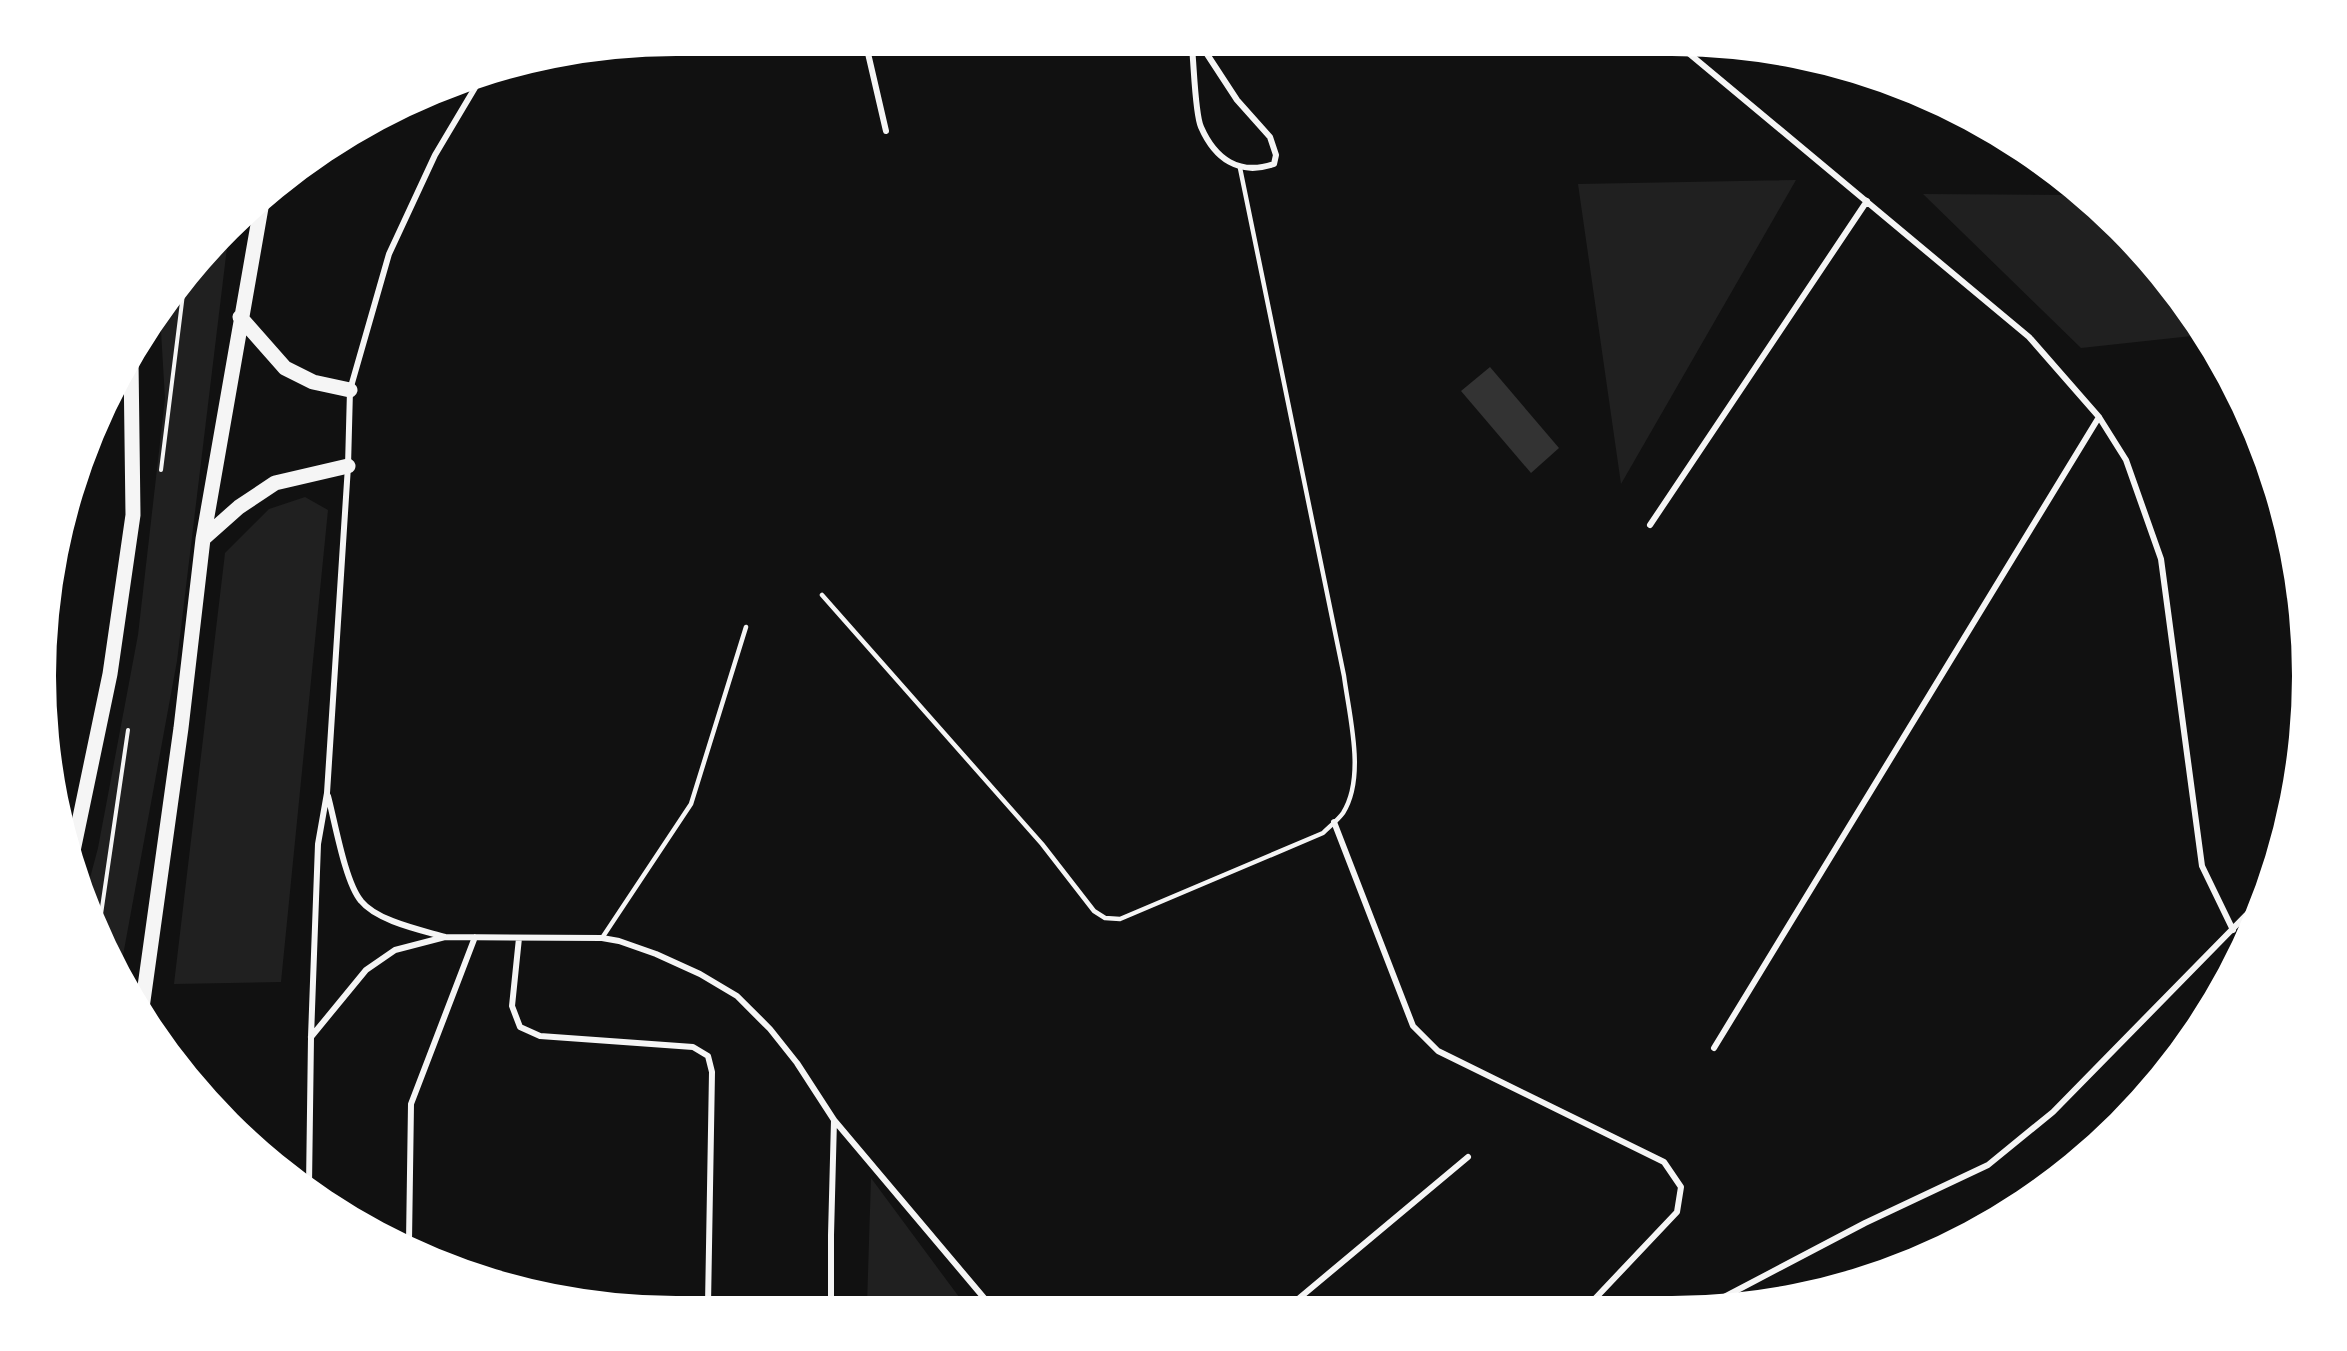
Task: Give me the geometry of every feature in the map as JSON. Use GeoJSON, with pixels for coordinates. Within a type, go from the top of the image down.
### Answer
{"type":"FeatureCollection","features":[{"type":"Feature","properties":{"kind":"main road"},"geometry":{"type":"LineString","coordinates":[[144,994],[179,739],[203,539],[259,216]]}},
{"type":"Feature","properties":{"kind":"main road"},"geometry":{"type":"LineString","coordinates":[[240,317],[285,368],[313,382],[350,390]]}},
{"type":"Feature","properties":{"kind":"main road"},"geometry":{"type":"LineString","coordinates":[[77,834],[110,674],[133,515],[130,381]]}},
{"type":"Feature","properties":{"kind":"main road"},"geometry":{"type":"LineString","coordinates":[[203,539],[239,507],[275,483],[348,466]]}},
{"type":"Feature","properties":{"kind":"street"},"geometry":{"type":"LineString","coordinates":[[868,56],[886,132]]}},
{"type":"Feature","properties":{"kind":"street"},"geometry":{"type":"LineString","coordinates":[[1193,56],[1200,126],[1220,157],[1240,168],[1258,169],[1274,164],[1276,155],[1270,137],[1237,100],[1208,56]]}},
{"type":"Feature","properties":{"kind":"street"},"geometry":{"type":"LineString","coordinates":[[1693,57],[2029,337],[2099,417],[2126,460],[2161,559],[2202,866],[2233,930]]}},
{"type":"Feature","properties":{"kind":"street"},"geometry":{"type":"LineString","coordinates":[[309,1175],[311,1037],[318,844],[327,793],[348,466],[350,390],[388,254],[435,155],[475,89]]}},
{"type":"Feature","properties":{"kind":"street"},"geometry":{"type":"LineString","coordinates":[[1650,525],[1867,201]]}},
{"type":"Feature","properties":{"kind":"street"},"geometry":{"type":"LineString","coordinates":[[1714,1048],[2099,417]]}},
{"type":"Feature","properties":{"kind":"street"},"geometry":{"type":"LineString","coordinates":[[327,793],[350,878],[361,902],[388,920],[445,937]]}},
{"type":"Feature","properties":{"kind":"street"},"geometry":{"type":"LineString","coordinates":[[1334,822],[1413,1026],[1438,1051],[1664,1162],[1681,1187],[1677,1212],[1598,1296]]}},
{"type":"Feature","properties":{"kind":"street"},"geometry":{"type":"LineString","coordinates":[[1734,1292],[1865,1223],[1988,1165],[2054,1112],[2240,923]]}},
{"type":"Feature","properties":{"kind":"street"},"geometry":{"type":"LineString","coordinates":[[311,1037],[366,970],[395,950],[445,937],[602,938],[619,940],[656,954],[737,996],[770,1029],[791,1054],[834,1120],[982,1296]]}},
{"type":"Feature","properties":{"kind":"street"},"geometry":{"type":"LineString","coordinates":[[409,1235],[411,1104],[475,937]]}},
{"type":"Feature","properties":{"kind":"street"},"geometry":{"type":"LineString","coordinates":[[519,938],[512,1006],[520,1027],[540,1036],[693,1047],[708,1056],[712,1072],[708,1296]]}},
{"type":"Feature","properties":{"kind":"street"},"geometry":{"type":"LineString","coordinates":[[831,1296],[834,1120]]}},
{"type":"Feature","properties":{"kind":"street"},"geometry":{"type":"LineString","coordinates":[[1302,1296],[1468,1157]]}},
{"type":"Feature","properties":{"kind":"lane"},"geometry":{"type":"LineString","coordinates":[[822,595],[1042,843],[1094,911],[1105,918],[1120,919],[1323,832],[1343,813],[1352,789],[1355,761],[1344,676],[1240,168]]}},
{"type":"Feature","properties":{"kind":"lane"},"geometry":{"type":"LineString","coordinates":[[602,938],[691,804],[746,627]]}},
{"type":"Feature","properties":{"kind":"shaded area"},"geometry":{"type":"Polygon","coordinates":[[[1796,180],[1621,484],[1578,184],[1796,180]]]}},
{"type":"Feature","properties":{"kind":"shaded area"},"geometry":{"type":"Polygon","coordinates":[[[1923,194],[2063,195],[2110,237],[2138,267],[2190,336],[2081,348],[1923,194]]]}},
{"type":"Feature","properties":{"kind":"shaded area"},"geometry":{"type":"Polygon","coordinates":[[[227,248],[177,661],[123,957],[90,879],[98,848],[138,635],[165,399],[161,330],[184,298],[227,248]]]}},
{"type":"Feature","properties":{"kind":"shaded area"},"geometry":{"type":"Polygon","coordinates":[[[1490,367],[1559,448],[1531,473],[1461,391],[1490,367]]]}},
{"type":"Feature","properties":{"kind":"shaded area"},"geometry":{"type":"Polygon","coordinates":[[[305,497],[328,510],[281,982],[174,984],[225,553],[269,509],[305,497]]]}},
{"type":"Feature","properties":{"kind":"shaded area"},"geometry":{"type":"Polygon","coordinates":[[[871,1178],[958,1296],[867,1296],[871,1178]]]}}]}
